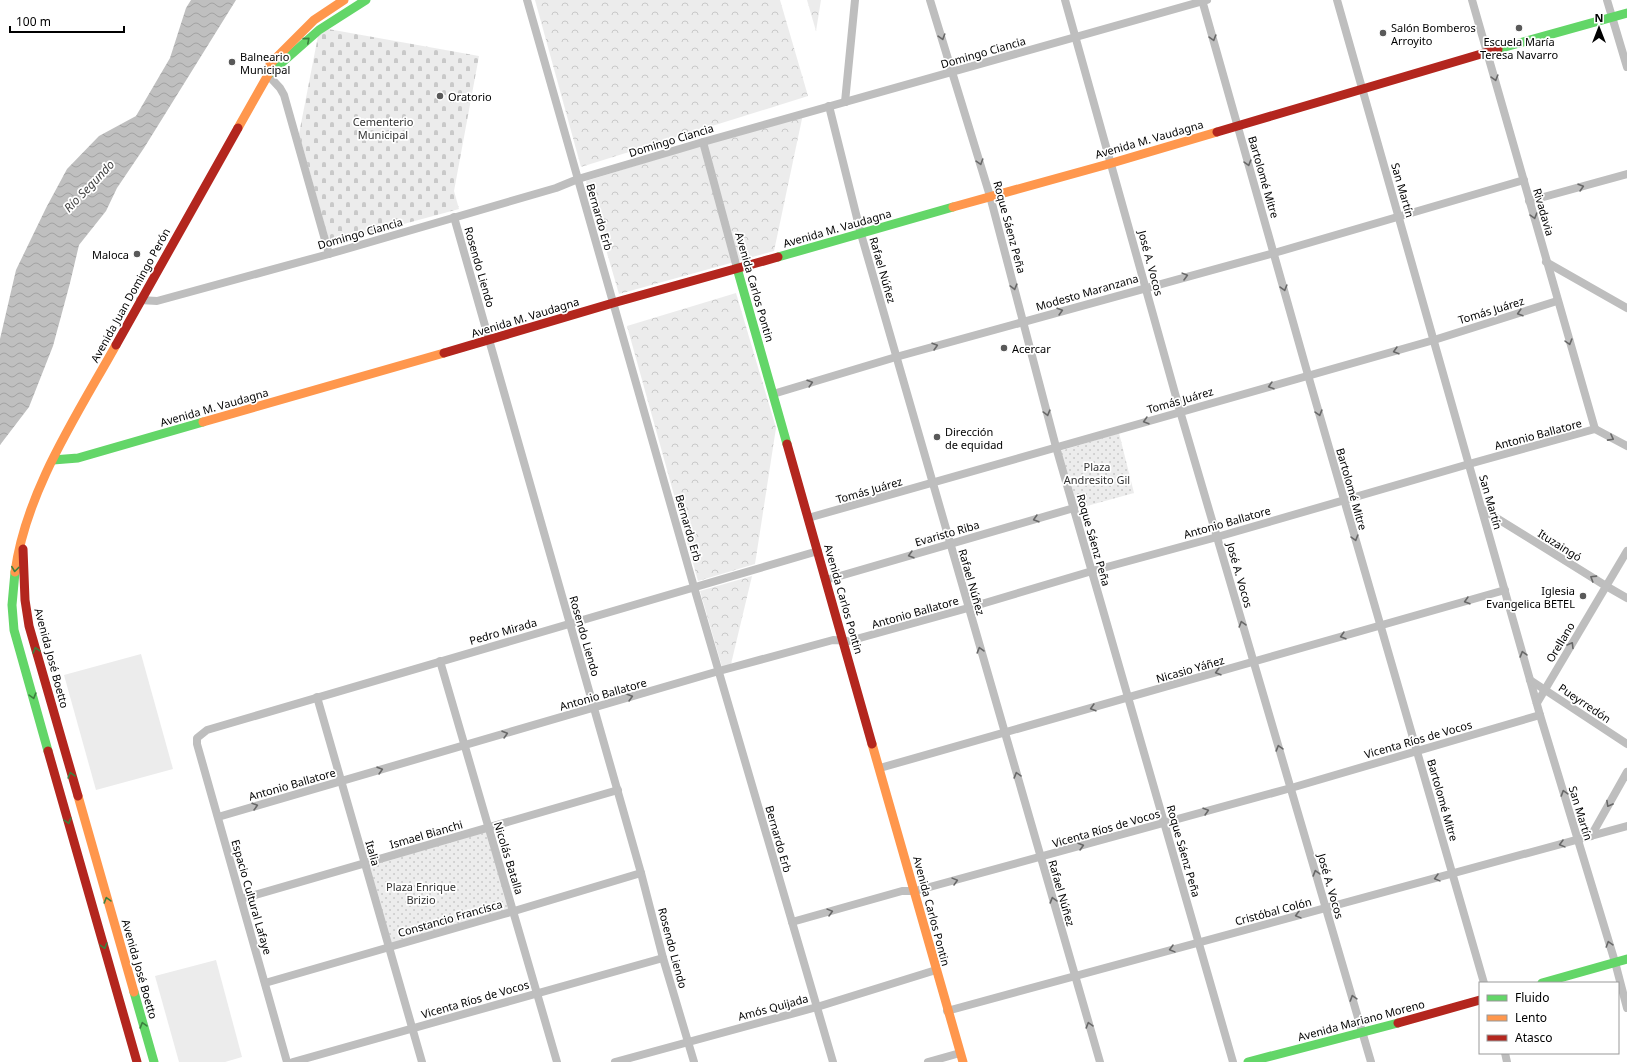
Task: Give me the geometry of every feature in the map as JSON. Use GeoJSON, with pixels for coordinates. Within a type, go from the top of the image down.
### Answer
{"type":"FeatureCollection","features":[{"type":"Feature","properties":{"kind":"main road","name":"Avenida Juan Domingo Perón"},"geometry":{"type":"LineString","coordinates":[[24,532],[32,503],[53,460],[140,300],[268,75],[270,64],[314,20],[344,0]]}},
{"type":"Feature","properties":{"kind":"main road","name":"Avenida Juan Domingo Perón"},"geometry":{"type":"LineString","coordinates":[[268,75],[278,69],[294,51],[315,33],[345,11],[366,0]]}},
{"type":"Feature","properties":{"kind":"main road","name":"Avenida M. Vaudagna"},"geometry":{"type":"LineString","coordinates":[[53,460],[78,458],[490,340],[613,302],[1112,163],[1488,52],[1627,13]]}},
{"type":"Feature","properties":{"kind":"main road","name":"Avenida Carlos Pontin"},"geometry":{"type":"LineString","coordinates":[[737,268],[915,891],[962,1062]]}},
{"type":"Feature","properties":{"kind":"main road"},"geometry":{"type":"LineString","coordinates":[[24,532],[16,560],[12,591],[11,603],[14,630],[137,1062]]}},
{"type":"Feature","properties":{"kind":"main road","name":"Avenida José Boetto"},"geometry":{"type":"LineString","coordinates":[[24,532],[23,557],[25,600],[29,626],[154,1062]]}},
{"type":"Feature","properties":{"kind":"main road"},"geometry":{"type":"LineString","coordinates":[[1545,982],[1627,959]]}},
{"type":"Feature","properties":{"kind":"main road","name":"Avenida Mariano Moreno"},"geometry":{"type":"LineString","coordinates":[[1248,1062],[1363,1033],[1479,1000]]}},
{"type":"Feature","properties":{"kind":"street","name":"Bernardo Erb"},"geometry":{"type":"LineString","coordinates":[[526,0],[694,587],[833,1062]]}},
{"type":"Feature","properties":{"kind":"street"},"geometry":{"type":"LineString","coordinates":[[845,102],[855,0]]}},
{"type":"Feature","properties":{"kind":"street","name":"Roque Sáenz Peña"},"geometry":{"type":"LineString","coordinates":[[930,0],[990,196],[1056,447],[1233,1062]]}},
{"type":"Feature","properties":{"kind":"street","name":"José A. Vocos"},"geometry":{"type":"LineString","coordinates":[[1065,0],[1112,163],[1180,411],[1372,1062]]}},
{"type":"Feature","properties":{"kind":"street","name":"Domingo Ciancia"},"geometry":{"type":"LineString","coordinates":[[140,300],[157,301],[329,254],[556,188],[578,179],[703,142],[1076,38],[1204,0]]}},
{"type":"Feature","properties":{"kind":"street","name":"Bartolomé Mitre"},"geometry":{"type":"LineString","coordinates":[[1204,0],[1308,375],[1484,982]]}},
{"type":"Feature","properties":{"kind":"street","name":"San Martín"},"geometry":{"type":"LineString","coordinates":[[1337,0],[1540,715],[1615,962],[1627,1008]]}},
{"type":"Feature","properties":{"kind":"street","name":"Rivadavia"},"geometry":{"type":"LineString","coordinates":[[1472,0],[1595,429]]}},
{"type":"Feature","properties":{"kind":"street"},"geometry":{"type":"LineString","coordinates":[[1607,0],[1627,67]]}},
{"type":"Feature","properties":{"kind":"street"},"geometry":{"type":"LineString","coordinates":[[268,75],[280,88],[284,96],[329,254]]}},
{"type":"Feature","properties":{"kind":"street","name":"Rafael Núñez"},"geometry":{"type":"LineString","coordinates":[[829,106],[861,234],[1100,1062]]}},
{"type":"Feature","properties":{"kind":"street","name":"Avenida Carlos Pontin"},"geometry":{"type":"LineString","coordinates":[[703,142],[737,268]]}},
{"type":"Feature","properties":{"kind":"street"},"geometry":{"type":"LineString","coordinates":[[1530,201],[1623,175],[1627,181]]}},
{"type":"Feature","properties":{"kind":"street","name":"Modesto Maranzana"},"geometry":{"type":"LineString","coordinates":[[773,394],[896,357],[1274,253],[1524,180]]}},
{"type":"Feature","properties":{"kind":"street","name":"Rosendo Liendo"},"geometry":{"type":"LineString","coordinates":[[454,217],[618,790],[663,958],[694,1062]]}},
{"type":"Feature","properties":{"kind":"street"},"geometry":{"type":"LineString","coordinates":[[1546,262],[1627,308]]}},
{"type":"Feature","properties":{"kind":"street","name":"Tomás Juárez"},"geometry":{"type":"LineString","coordinates":[[808,518],[932,484],[1180,411],[1434,340],[1558,301]]}},
{"type":"Feature","properties":{"kind":"street"},"geometry":{"type":"LineString","coordinates":[[1595,429],[1627,446]]}},
{"type":"Feature","properties":{"kind":"street","name":"Antonio Ballatore"},"geometry":{"type":"LineString","coordinates":[[218,817],[719,671],[833,640],[849,641],[968,608],[1092,570],[1217,537],[1344,499],[1595,429]]}},
{"type":"Feature","properties":{"kind":"street","name":"Evaristo Riba"},"geometry":{"type":"LineString","coordinates":[[826,580],[1074,508]]}},
{"type":"Feature","properties":{"kind":"street","name":"Ituzaingó"},"geometry":{"type":"LineString","coordinates":[[1482,509],[1627,598]]}},
{"type":"Feature","properties":{"kind":"street","name":"Pedro Mirada"},"geometry":{"type":"LineString","coordinates":[[197,738],[207,730],[818,551]]}},
{"type":"Feature","properties":{"kind":"street","name":"Orellano"},"geometry":{"type":"LineString","coordinates":[[1537,703],[1627,551]]}},
{"type":"Feature","properties":{"kind":"street","name":"Nicasio Yáñez"},"geometry":{"type":"LineString","coordinates":[[880,768],[1005,734],[1505,590]]}},
{"type":"Feature","properties":{"kind":"street","name":"Nicolás Batalla"},"geometry":{"type":"LineString","coordinates":[[440,661],[556,1062]]}},
{"type":"Feature","properties":{"kind":"street","name":"Pueyrredón"},"geometry":{"type":"LineString","coordinates":[[1530,680],[1627,744]]}},
{"type":"Feature","properties":{"kind":"street","name":"Italia"},"geometry":{"type":"LineString","coordinates":[[317,697],[422,1062]]}},
{"type":"Feature","properties":{"kind":"street","name":"Vicenta Ríos de Vocos"},"geometry":{"type":"LineString","coordinates":[[792,922],[902,892],[915,891],[1040,858],[1291,788],[1540,715]]}},
{"type":"Feature","properties":{"kind":"street","name":"Espacio Cultural Lafaye"},"geometry":{"type":"LineString","coordinates":[[197,738],[197,744],[287,1062]]}},
{"type":"Feature","properties":{"kind":"street"},"geometry":{"type":"LineString","coordinates":[[1591,836],[1627,772]]}},
{"type":"Feature","properties":{"kind":"street","name":"Ismael Bianchi"},"geometry":{"type":"LineString","coordinates":[[241,899],[618,790]]}},
{"type":"Feature","properties":{"kind":"street","name":"Cristóbal Colón"},"geometry":{"type":"LineString","coordinates":[[947,1011],[1627,826]]}},
{"type":"Feature","properties":{"kind":"street","name":"Constancio Francisca"},"geometry":{"type":"LineString","coordinates":[[265,983],[513,912],[641,873]]}},
{"type":"Feature","properties":{"kind":"street","name":"Vicenta Ríos de Vocos"},"geometry":{"type":"LineString","coordinates":[[293,1062],[663,958]]}},
{"type":"Feature","properties":{"kind":"street","name":"Amós Quijada"},"geometry":{"type":"LineString","coordinates":[[615,1062],[817,1007],[936,970]]}},
{"type":"Feature","properties":{"kind":"street"},"geometry":{"type":"LineString","coordinates":[[928,1062],[960,1053]]}},
{"type":"Feature","properties":{"kind":"green space"},"geometry":{"type":"Polygon","coordinates":[[[535,0],[780,0],[808,96],[581,167],[535,0]]]}},
{"type":"Feature","properties":{"kind":"green space"},"geometry":{"type":"Polygon","coordinates":[[[807,0],[821,0],[816,31],[807,0]]]}},
{"type":"Feature","properties":{"kind":"green space","name":"Cementerio Municipal"},"geometry":{"type":"Polygon","coordinates":[[[328,29],[479,56],[454,191],[459,209],[330,244],[299,134],[318,36],[328,29]]]}},
{"type":"Feature","properties":{"kind":"green space"},"geometry":{"type":"Polygon","coordinates":[[[803,114],[774,251],[619,294],[586,181],[803,114]]]}},
{"type":"Feature","properties":{"kind":"green space"},"geometry":{"type":"Polygon","coordinates":[[[736,293],[776,428],[755,564],[698,581],[627,326],[736,293]]]}},
{"type":"Feature","properties":{"kind":"green space","name":"Plaza Andresito Gil"},"geometry":{"type":"Polygon","coordinates":[[[1119,433],[1134,493],[1076,509],[1060,451],[1119,433]]]}},
{"type":"Feature","properties":{"kind":"green space"},"geometry":{"type":"Polygon","coordinates":[[[752,576],[731,664],[722,667],[700,591],[752,576]]]}},
{"type":"Feature","properties":{"kind":"green space"},"geometry":{"type":"Polygon","coordinates":[[[141,654],[173,769],[96,790],[64,675],[141,654]]]}},
{"type":"Feature","properties":{"kind":"green space","name":"Plaza Enrique Brizio"},"geometry":{"type":"Polygon","coordinates":[[[487,830],[511,910],[391,945],[368,864],[487,830]]]}},
{"type":"Feature","properties":{"kind":"green space"},"geometry":{"type":"Polygon","coordinates":[[[216,960],[242,1057],[225,1062],[179,1062],[155,976],[216,960]]]}},
{"type":"Feature","properties":{"kind":"water","name":"Río Segundo"},"geometry":{"type":"Polygon","coordinates":[[[191,0],[236,0],[144,148],[117,188],[106,211],[79,245],[53,346],[29,407],[0,445],[0,339],[16,270],[67,169],[99,136],[136,116],[170,58],[186,8],[191,0]]]}},
{"type":"Feature","properties":{"kind":"traffic: fast"},"geometry":{"type":"LineString","coordinates":[[268,75],[319,30],[366,0]]}},
{"type":"Feature","properties":{"kind":"traffic: fast"},"geometry":{"type":"LineString","coordinates":[[1498,49],[1627,13]]}},
{"type":"Feature","properties":{"kind":"traffic: fast"},"geometry":{"type":"LineString","coordinates":[[778,257],[953,207]]}},
{"type":"Feature","properties":{"kind":"traffic: fast"},"geometry":{"type":"LineString","coordinates":[[737,268],[787,444]]}},
{"type":"Feature","properties":{"kind":"traffic: fast"},"geometry":{"type":"LineString","coordinates":[[53,460],[78,458],[203,422]]}},
{"type":"Feature","properties":{"kind":"traffic: fast"},"geometry":{"type":"LineString","coordinates":[[15,572],[12,605],[14,630],[48,751]]}},
{"type":"Feature","properties":{"kind":"traffic: fast"},"geometry":{"type":"LineString","coordinates":[[1546,982],[1627,959]]}},
{"type":"Feature","properties":{"kind":"traffic: fast"},"geometry":{"type":"LineString","coordinates":[[134,992],[154,1062]]}},
{"type":"Feature","properties":{"kind":"traffic: fast"},"geometry":{"type":"LineString","coordinates":[[1248,1062],[1398,1023]]}},
{"type":"Feature","properties":{"kind":"traffic: slow"},"geometry":{"type":"LineString","coordinates":[[238,128],[268,75],[270,64],[314,20],[344,0]]}},
{"type":"Feature","properties":{"kind":"traffic: slow"},"geometry":{"type":"LineString","coordinates":[[953,207],[1217,132]]}},
{"type":"Feature","properties":{"kind":"traffic: slow"},"geometry":{"type":"LineString","coordinates":[[15,572],[21,542],[30,512],[42,483],[70,426],[116,345]]}},
{"type":"Feature","properties":{"kind":"traffic: slow"},"geometry":{"type":"LineString","coordinates":[[203,422],[444,353]]}},
{"type":"Feature","properties":{"kind":"traffic: slow"},"geometry":{"type":"LineString","coordinates":[[872,744],[963,1062]]}},
{"type":"Feature","properties":{"kind":"traffic: slow"},"geometry":{"type":"LineString","coordinates":[[78,796],[134,992]]}},
{"type":"Feature","properties":{"kind":"traffic: jam"},"geometry":{"type":"LineString","coordinates":[[1217,132],[1498,49]]}},
{"type":"Feature","properties":{"kind":"traffic: jam"},"geometry":{"type":"LineString","coordinates":[[116,345],[238,128]]}},
{"type":"Feature","properties":{"kind":"traffic: jam"},"geometry":{"type":"LineString","coordinates":[[444,353],[613,303],[778,257]]}},
{"type":"Feature","properties":{"kind":"traffic: jam"},"geometry":{"type":"LineString","coordinates":[[787,444],[872,744]]}},
{"type":"Feature","properties":{"kind":"traffic: jam"},"geometry":{"type":"LineString","coordinates":[[23,549],[25,600],[29,626],[78,796]]}},
{"type":"Feature","properties":{"kind":"traffic: jam"},"geometry":{"type":"LineString","coordinates":[[48,751],[137,1062]]}},
{"type":"Feature","properties":{"kind":"traffic: jam"},"geometry":{"type":"LineString","coordinates":[[1398,1023],[1479,1000]]}},
{"type":"Feature","properties":{"kind":"place","name":"Escuela María Teresa Navarro"},"geometry":{"type":"Point","coordinates":[1519,28]}},
{"type":"Feature","properties":{"kind":"place","name":"Salón Bomberos Arroyito"},"geometry":{"type":"Point","coordinates":[1383,33]}},
{"type":"Feature","properties":{"kind":"place","name":"Balneario Municipal"},"geometry":{"type":"Point","coordinates":[232,62]}},
{"type":"Feature","properties":{"kind":"place","name":"Oratorio"},"geometry":{"type":"Point","coordinates":[440,96]}},
{"type":"Feature","properties":{"kind":"place","name":"Maloca"},"geometry":{"type":"Point","coordinates":[137,254]}},
{"type":"Feature","properties":{"kind":"place","name":"Acercar"},"geometry":{"type":"Point","coordinates":[1004,348]}},
{"type":"Feature","properties":{"kind":"place","name":"Dirección de equidad"},"geometry":{"type":"Point","coordinates":[937,437]}},
{"type":"Feature","properties":{"kind":"place","name":"Iglesia Evangelica BETEL"},"geometry":{"type":"Point","coordinates":[1583,596]}}]}
